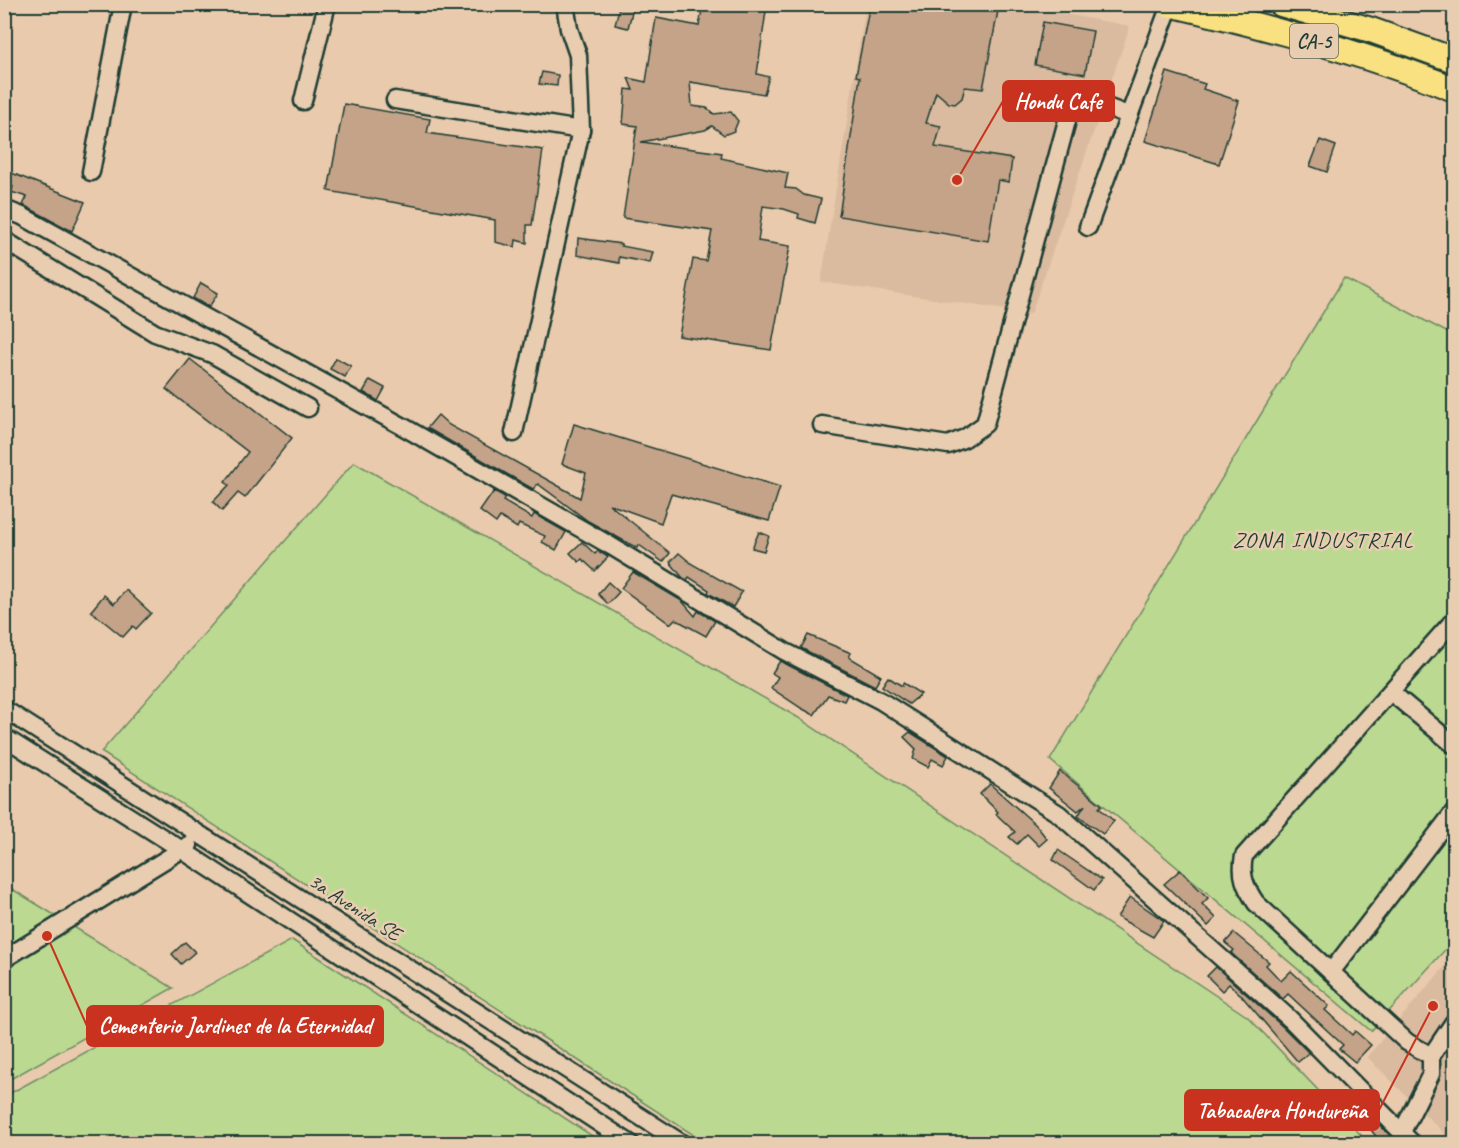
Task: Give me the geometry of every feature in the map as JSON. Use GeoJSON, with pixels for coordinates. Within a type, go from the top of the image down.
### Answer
{"type":"FeatureCollection","features":[{"type":"Feature","properties":{"kind":"highway","name":"CA-5"},"geometry":{"type":"LineString","coordinates":[[1281,4],[1332,11],[1455,60]]}},
{"type":"Feature","properties":{"kind":"highway","name":"CA-5"},"geometry":{"type":"LineString","coordinates":[[1170,5],[1257,25],[1384,61],[1455,89]]}},
{"type":"Feature","properties":{"kind":"street"},"geometry":{"type":"LineString","coordinates":[[91,172],[123,4]]}},
{"type":"Feature","properties":{"kind":"street"},"geometry":{"type":"LineString","coordinates":[[303,101],[327,4]]}},
{"type":"Feature","properties":{"kind":"street"},"geometry":{"type":"LineString","coordinates":[[514,433],[526,370],[581,130],[578,55],[569,29],[565,4]]}},
{"type":"Feature","properties":{"kind":"street"},"geometry":{"type":"LineString","coordinates":[[1088,227],[1170,5]]}},
{"type":"Feature","properties":{"kind":"street"},"geometry":{"type":"LineString","coordinates":[[395,100],[581,130]]}},
{"type":"Feature","properties":{"kind":"street"},"geometry":{"type":"LineString","coordinates":[[822,425],[948,444],[965,438],[985,424],[1068,117],[1075,107],[1096,103],[1128,115]]}},
{"type":"Feature","properties":{"kind":"street"},"geometry":{"type":"LineString","coordinates":[[4,209],[22,216],[422,437],[611,546],[784,651],[881,701],[1059,814],[1290,1019],[1408,1138],[1431,1074],[1431,1056],[1455,1022]]}},
{"type":"Feature","properties":{"kind":"street"},"geometry":{"type":"LineString","coordinates":[[4,240],[154,333],[212,354],[308,408]]}},
{"type":"Feature","properties":{"kind":"street"},"geometry":{"type":"LineString","coordinates":[[1431,1056],[1407,1042],[1256,903],[1243,879],[1244,856],[1455,620]]}},
{"type":"Feature","properties":{"kind":"street"},"geometry":{"type":"LineString","coordinates":[[1391,693],[1455,745]]}},
{"type":"Feature","properties":{"kind":"street","name":"3a Avenida SE"},"geometry":{"type":"LineString","coordinates":[[4,709],[682,1143]]}},
{"type":"Feature","properties":{"kind":"street"},"geometry":{"type":"LineString","coordinates":[[4,737],[182,850],[631,1143]]}},
{"type":"Feature","properties":{"kind":"street"},"geometry":{"type":"LineString","coordinates":[[1331,972],[1455,812]]}},
{"type":"Feature","properties":{"kind":"street"},"geometry":{"type":"LineString","coordinates":[[4,959],[202,836]]}},
{"type":"Feature","properties":{"kind":"shaded area"},"geometry":{"type":"Polygon","coordinates":[[[866,5],[1015,5],[1130,26],[1031,314],[821,282],[866,5]]]}},
{"type":"Feature","properties":{"kind":"shaded area"},"geometry":{"type":"Polygon","coordinates":[[[1454,956],[1454,1143],[1367,1057],[1454,956]]]}},
{"type":"Feature","properties":{"kind":"green space"},"geometry":{"type":"Polygon","coordinates":[[[1344,278],[1454,336],[1454,940],[1371,1031],[1050,760],[1344,278]]]}},
{"type":"Feature","properties":{"kind":"green space"},"geometry":{"type":"Polygon","coordinates":[[[354,462],[797,717],[1248,1017],[1361,1135],[1351,1144],[706,1143],[101,752],[354,462]]]}},
{"type":"Feature","properties":{"kind":"green space"},"geometry":{"type":"Polygon","coordinates":[[[4,884],[173,988],[4,1082],[4,884]]]}},
{"type":"Feature","properties":{"kind":"green space"},"geometry":{"type":"Polygon","coordinates":[[[292,940],[603,1143],[5,1143],[5,1096],[292,940]]]}},
{"type":"Feature","properties":{"kind":"building"},"geometry":{"type":"Polygon","coordinates":[[[620,4],[634,4],[628,28],[615,25],[620,4]]]}},
{"type":"Feature","properties":{"kind":"building"},"geometry":{"type":"Polygon","coordinates":[[[703,4],[767,4],[757,74],[769,77],[764,94],[690,82],[692,106],[707,108],[714,114],[731,112],[738,121],[734,131],[724,135],[712,126],[705,130],[641,142],[722,153],[721,158],[788,173],[785,188],[796,189],[804,195],[821,199],[815,223],[798,218],[799,214],[784,209],[763,206],[758,241],[790,246],[771,350],[679,336],[693,259],[706,261],[712,231],[623,218],[637,126],[623,124],[626,89],[633,90],[628,78],[646,82],[656,18],[699,26],[703,4]]]}},
{"type":"Feature","properties":{"kind":"building"},"geometry":{"type":"Polygon","coordinates":[[[870,4],[965,4],[998,11],[983,89],[965,87],[962,98],[955,104],[949,103],[936,92],[926,123],[941,126],[935,147],[1012,159],[1009,182],[998,180],[988,241],[839,216],[860,77],[856,76],[870,4]]]}},
{"type":"Feature","properties":{"kind":"building"},"geometry":{"type":"Polygon","coordinates":[[[1043,22],[1093,31],[1085,74],[1035,65],[1043,22]]]}},
{"type":"Feature","properties":{"kind":"building"},"geometry":{"type":"Polygon","coordinates":[[[542,72],[558,75],[557,86],[539,84],[542,72]]]}},
{"type":"Feature","properties":{"kind":"building"},"geometry":{"type":"Polygon","coordinates":[[[1167,72],[1205,84],[1203,89],[1239,101],[1219,164],[1145,141],[1167,72]]]}},
{"type":"Feature","properties":{"kind":"building"},"geometry":{"type":"Polygon","coordinates":[[[344,104],[430,119],[427,133],[543,150],[532,225],[527,225],[527,243],[516,240],[515,247],[495,242],[495,220],[328,191],[344,104]]]}},
{"type":"Feature","properties":{"kind":"building"},"geometry":{"type":"Polygon","coordinates":[[[1320,140],[1336,146],[1327,172],[1310,166],[1320,140]]]}},
{"type":"Feature","properties":{"kind":"building"},"geometry":{"type":"Polygon","coordinates":[[[4,170],[85,202],[72,231],[23,205],[27,197],[11,192],[13,187],[4,184],[4,170]]]}},
{"type":"Feature","properties":{"kind":"building"},"geometry":{"type":"Polygon","coordinates":[[[578,238],[621,244],[621,246],[653,252],[650,263],[619,257],[619,263],[577,255],[578,238]]]}},
{"type":"Feature","properties":{"kind":"building"},"geometry":{"type":"Polygon","coordinates":[[[201,283],[218,293],[209,307],[193,298],[201,283]]]}},
{"type":"Feature","properties":{"kind":"building"},"geometry":{"type":"Polygon","coordinates":[[[336,358],[351,366],[345,377],[330,369],[336,358]]]}},
{"type":"Feature","properties":{"kind":"building"},"geometry":{"type":"Polygon","coordinates":[[[190,359],[292,438],[245,498],[238,493],[222,511],[213,502],[229,485],[225,482],[248,452],[166,389],[190,359]]]}},
{"type":"Feature","properties":{"kind":"building"},"geometry":{"type":"Polygon","coordinates":[[[370,380],[385,388],[378,401],[363,392],[370,380]]]}},
{"type":"Feature","properties":{"kind":"building"},"geometry":{"type":"Polygon","coordinates":[[[438,415],[449,425],[580,498],[586,473],[562,464],[574,424],[780,487],[769,521],[671,494],[661,523],[609,504],[670,553],[663,562],[639,545],[637,548],[588,521],[538,484],[533,489],[427,428],[438,415]]]}},
{"type":"Feature","properties":{"kind":"building"},"geometry":{"type":"Polygon","coordinates":[[[494,491],[505,497],[503,501],[532,518],[534,514],[566,532],[556,550],[542,542],[545,536],[519,524],[517,528],[500,517],[496,523],[480,511],[494,491]]]}},
{"type":"Feature","properties":{"kind":"building"},"geometry":{"type":"Polygon","coordinates":[[[759,532],[769,536],[764,551],[752,548],[759,532]]]}},
{"type":"Feature","properties":{"kind":"building"},"geometry":{"type":"Polygon","coordinates":[[[582,542],[595,554],[598,551],[608,557],[595,571],[582,559],[579,562],[570,553],[582,542]]]}},
{"type":"Feature","properties":{"kind":"building"},"geometry":{"type":"Polygon","coordinates":[[[679,553],[692,564],[742,592],[733,607],[708,593],[709,590],[689,577],[687,580],[683,578],[670,562],[679,553]]]}},
{"type":"Feature","properties":{"kind":"building"},"geometry":{"type":"Polygon","coordinates":[[[633,572],[682,601],[695,616],[698,611],[715,621],[706,636],[675,619],[670,624],[621,588],[633,572]]]}},
{"type":"Feature","properties":{"kind":"building"},"geometry":{"type":"Polygon","coordinates":[[[608,582],[619,592],[608,604],[598,594],[608,582]]]}},
{"type":"Feature","properties":{"kind":"building"},"geometry":{"type":"Polygon","coordinates":[[[126,590],[151,613],[136,629],[133,626],[123,637],[91,611],[104,595],[114,604],[126,590]]]}},
{"type":"Feature","properties":{"kind":"building"},"geometry":{"type":"Polygon","coordinates":[[[808,635],[851,653],[849,657],[881,676],[875,686],[801,648],[808,635]]]}},
{"type":"Feature","properties":{"kind":"building"},"geometry":{"type":"Polygon","coordinates":[[[780,661],[847,695],[844,701],[828,695],[814,715],[801,708],[771,688],[778,677],[772,673],[780,661]]]}},
{"type":"Feature","properties":{"kind":"building"},"geometry":{"type":"Polygon","coordinates":[[[888,677],[921,694],[909,704],[882,686],[888,677]]]}},
{"type":"Feature","properties":{"kind":"building"},"geometry":{"type":"Polygon","coordinates":[[[910,732],[948,756],[943,765],[932,759],[928,767],[913,759],[916,749],[904,737],[910,732]]]}},
{"type":"Feature","properties":{"kind":"building"},"geometry":{"type":"Polygon","coordinates":[[[1060,771],[1102,805],[1099,808],[1114,821],[1103,834],[1078,816],[1085,805],[1078,811],[1049,788],[1060,771]]]}},
{"type":"Feature","properties":{"kind":"building"},"geometry":{"type":"Polygon","coordinates":[[[990,784],[1036,825],[1047,839],[1039,846],[1027,834],[1017,844],[1009,837],[1015,832],[980,794],[990,784]]]}},
{"type":"Feature","properties":{"kind":"building"},"geometry":{"type":"Polygon","coordinates":[[[1058,850],[1102,880],[1094,890],[1053,860],[1058,850]]]}},
{"type":"Feature","properties":{"kind":"building"},"geometry":{"type":"Polygon","coordinates":[[[1180,870],[1208,898],[1202,904],[1216,918],[1208,926],[1164,884],[1180,870]]]}},
{"type":"Feature","properties":{"kind":"building"},"geometry":{"type":"Polygon","coordinates":[[[1130,897],[1164,921],[1153,937],[1117,917],[1130,897]]]}},
{"type":"Feature","properties":{"kind":"building"},"geometry":{"type":"Polygon","coordinates":[[[1234,933],[1269,962],[1266,965],[1281,981],[1291,971],[1329,1006],[1325,1010],[1352,1035],[1355,1031],[1371,1045],[1355,1062],[1339,1049],[1343,1045],[1288,994],[1283,999],[1231,953],[1234,950],[1225,943],[1234,933]]]}},
{"type":"Feature","properties":{"kind":"building"},"geometry":{"type":"Polygon","coordinates":[[[185,942],[195,952],[181,964],[172,954],[185,942]]]}},
{"type":"Feature","properties":{"kind":"building"},"geometry":{"type":"Polygon","coordinates":[[[1216,967],[1309,1053],[1298,1062],[1240,994],[1229,984],[1222,991],[1207,976],[1216,967]]]}},
{"type":"Feature","properties":{"kind":"building"},"geometry":{"type":"Polygon","coordinates":[[[1368,1113],[1397,1143],[1381,1143],[1362,1118],[1368,1113]]]}},
{"type":"Feature","properties":{"kind":"place","name":"Hondu Cafe"},"geometry":{"type":"Point","coordinates":[957,180]}},
{"type":"Feature","properties":{"kind":"place","name":"Cementerio Jardines de la Eternidad"},"geometry":{"type":"Point","coordinates":[47,936]}},
{"type":"Feature","properties":{"kind":"place","name":"Tabacalera Hondureña"},"geometry":{"type":"Point","coordinates":[1433,1006]}},
{"type":"Feature","properties":{"kind":"district","name":"ZONA INDUSTRIAL"},"geometry":{"type":"Point","coordinates":[1323,540]}}]}
